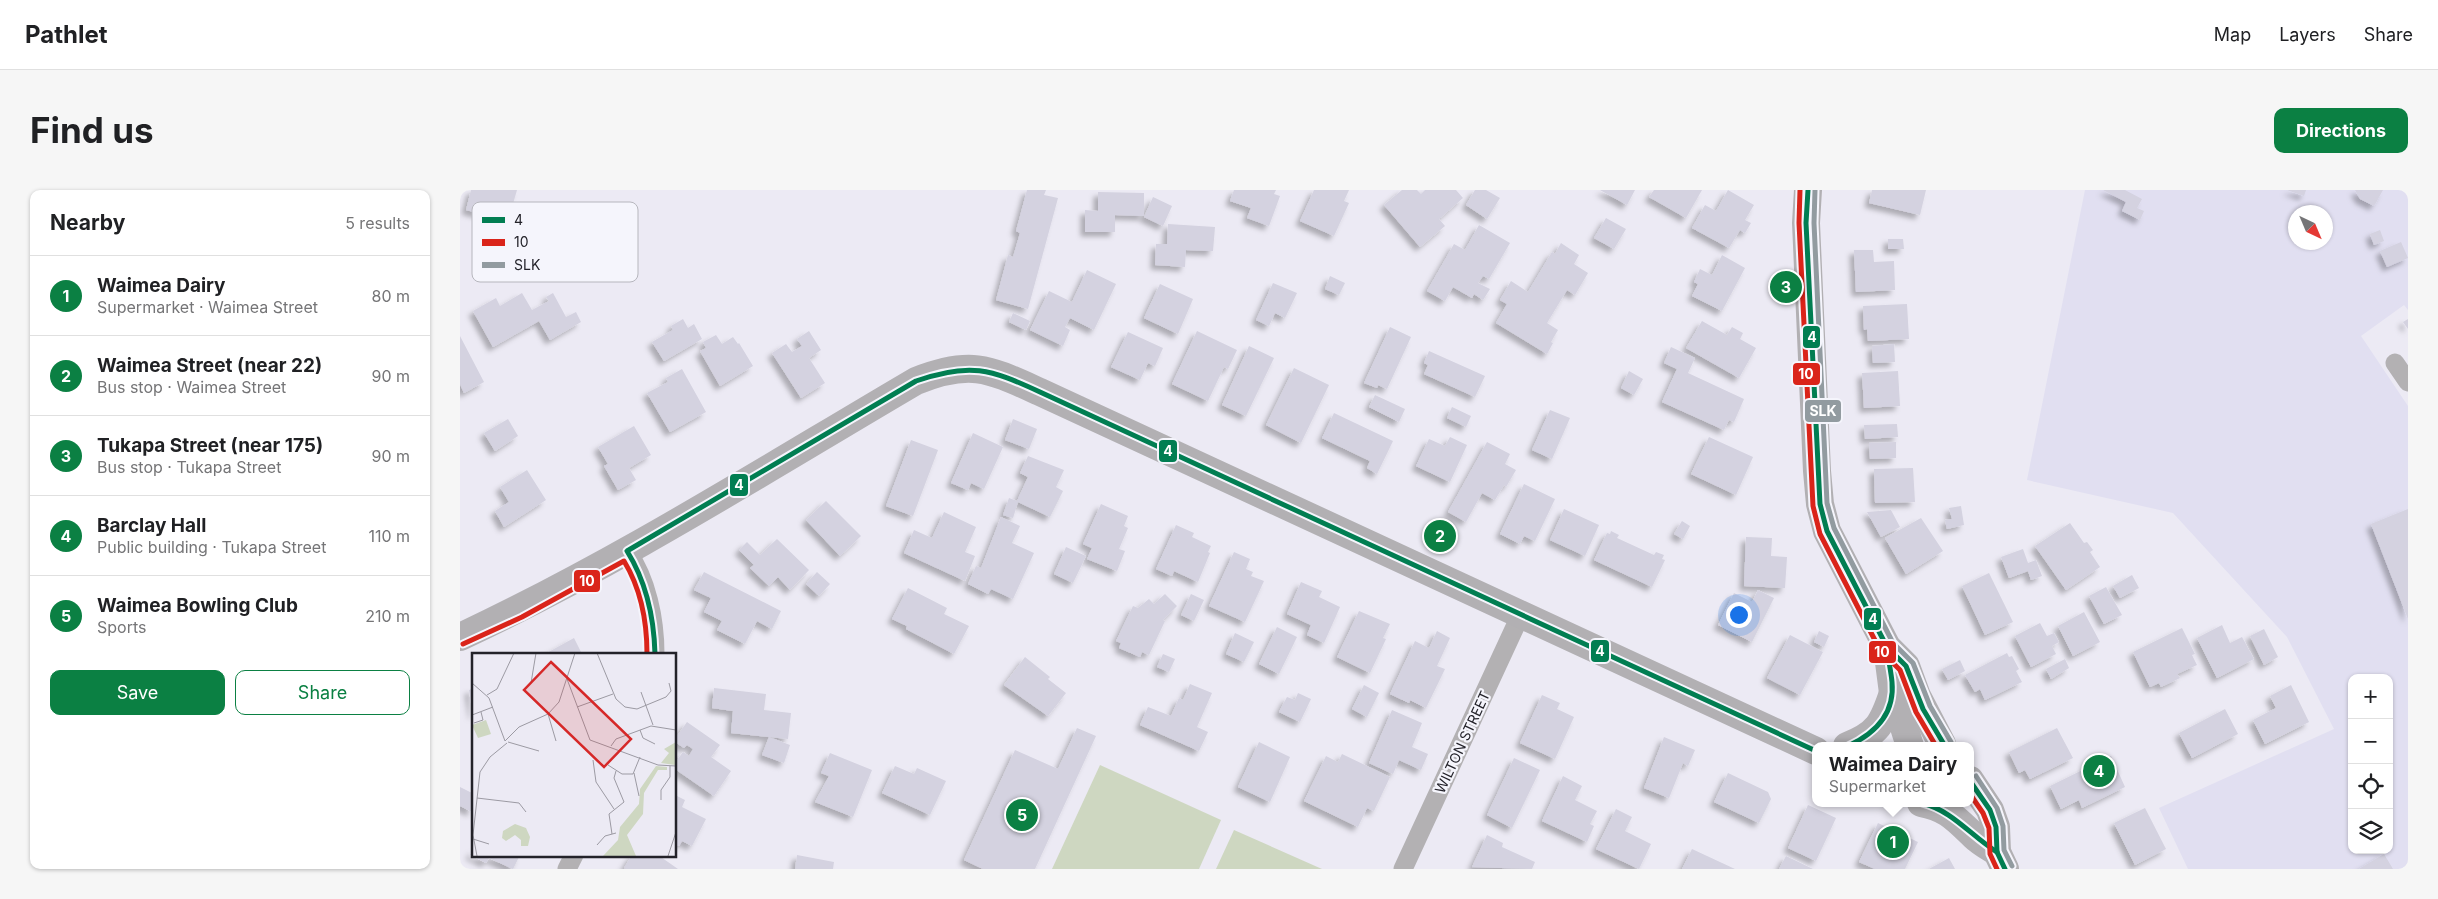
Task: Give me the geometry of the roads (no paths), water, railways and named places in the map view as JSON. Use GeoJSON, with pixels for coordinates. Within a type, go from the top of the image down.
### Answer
{"type":"FeatureCollection","features":[{"type":"Feature","properties":{"kind":"main road"},"geometry":{"type":"LineString","coordinates":[[1808,190],[1806,223],[1820,504],[1827,530],[1887,647],[1906,666],[1933,742]]}},
{"type":"Feature","properties":{"kind":"main road"},"geometry":{"type":"LineString","coordinates":[[460,637],[526,606],[627,551],[916,381],[940,371],[962,367],[983,369],[1033,388],[1812,748]]}},
{"type":"Feature","properties":{"kind":"main road"},"geometry":{"type":"LineString","coordinates":[[1887,647],[1893,692],[1909,742]]}},
{"type":"Feature","properties":{"kind":"main road"},"geometry":{"type":"LineString","coordinates":[[1857,742],[1876,731],[1885,718],[1893,692]]}},
{"type":"Feature","properties":{"kind":"main road"},"geometry":{"type":"LineString","coordinates":[[1974,786],[1990,810],[1996,827],[2001,861]]}},
{"type":"Feature","properties":{"kind":"main road"},"geometry":{"type":"LineString","coordinates":[[1937,807],[1952,815],[2001,861]]}},
{"type":"Feature","properties":{"kind":"street"},"geometry":{"type":"LineString","coordinates":[[2395,363],[2408,382]]}},
{"type":"Feature","properties":{"kind":"street"},"geometry":{"type":"LineString","coordinates":[[627,551],[636,564],[648,601],[655,631],[655,653]]}},
{"type":"Feature","properties":{"kind":"street","name":"WILTON STREET"},"geometry":{"type":"LineString","coordinates":[[1403,869],[1521,614]]}},
{"type":"Feature","properties":{"kind":"street"},"geometry":{"type":"LineString","coordinates":[[567,869],[574,856]]}},
{"type":"Feature","properties":{"kind":"place","name":"Tukapa Street (near 175)"},"geometry":{"type":"Point","coordinates":[1786,287]}},
{"type":"Feature","properties":{"kind":"place","name":"Waimea Street (near 22)"},"geometry":{"type":"Point","coordinates":[1440,536]}},
{"type":"Feature","properties":{"kind":"place","name":"Barclay Hall"},"geometry":{"type":"Point","coordinates":[2099,771]}},
{"type":"Feature","properties":{"kind":"place","name":"Waimea Bowling Club"},"geometry":{"type":"Point","coordinates":[1022,815]}},
{"type":"Feature","properties":{"kind":"place","name":"Waimea Dairy"},"geometry":{"type":"Point","coordinates":[1893,842]}}]}
